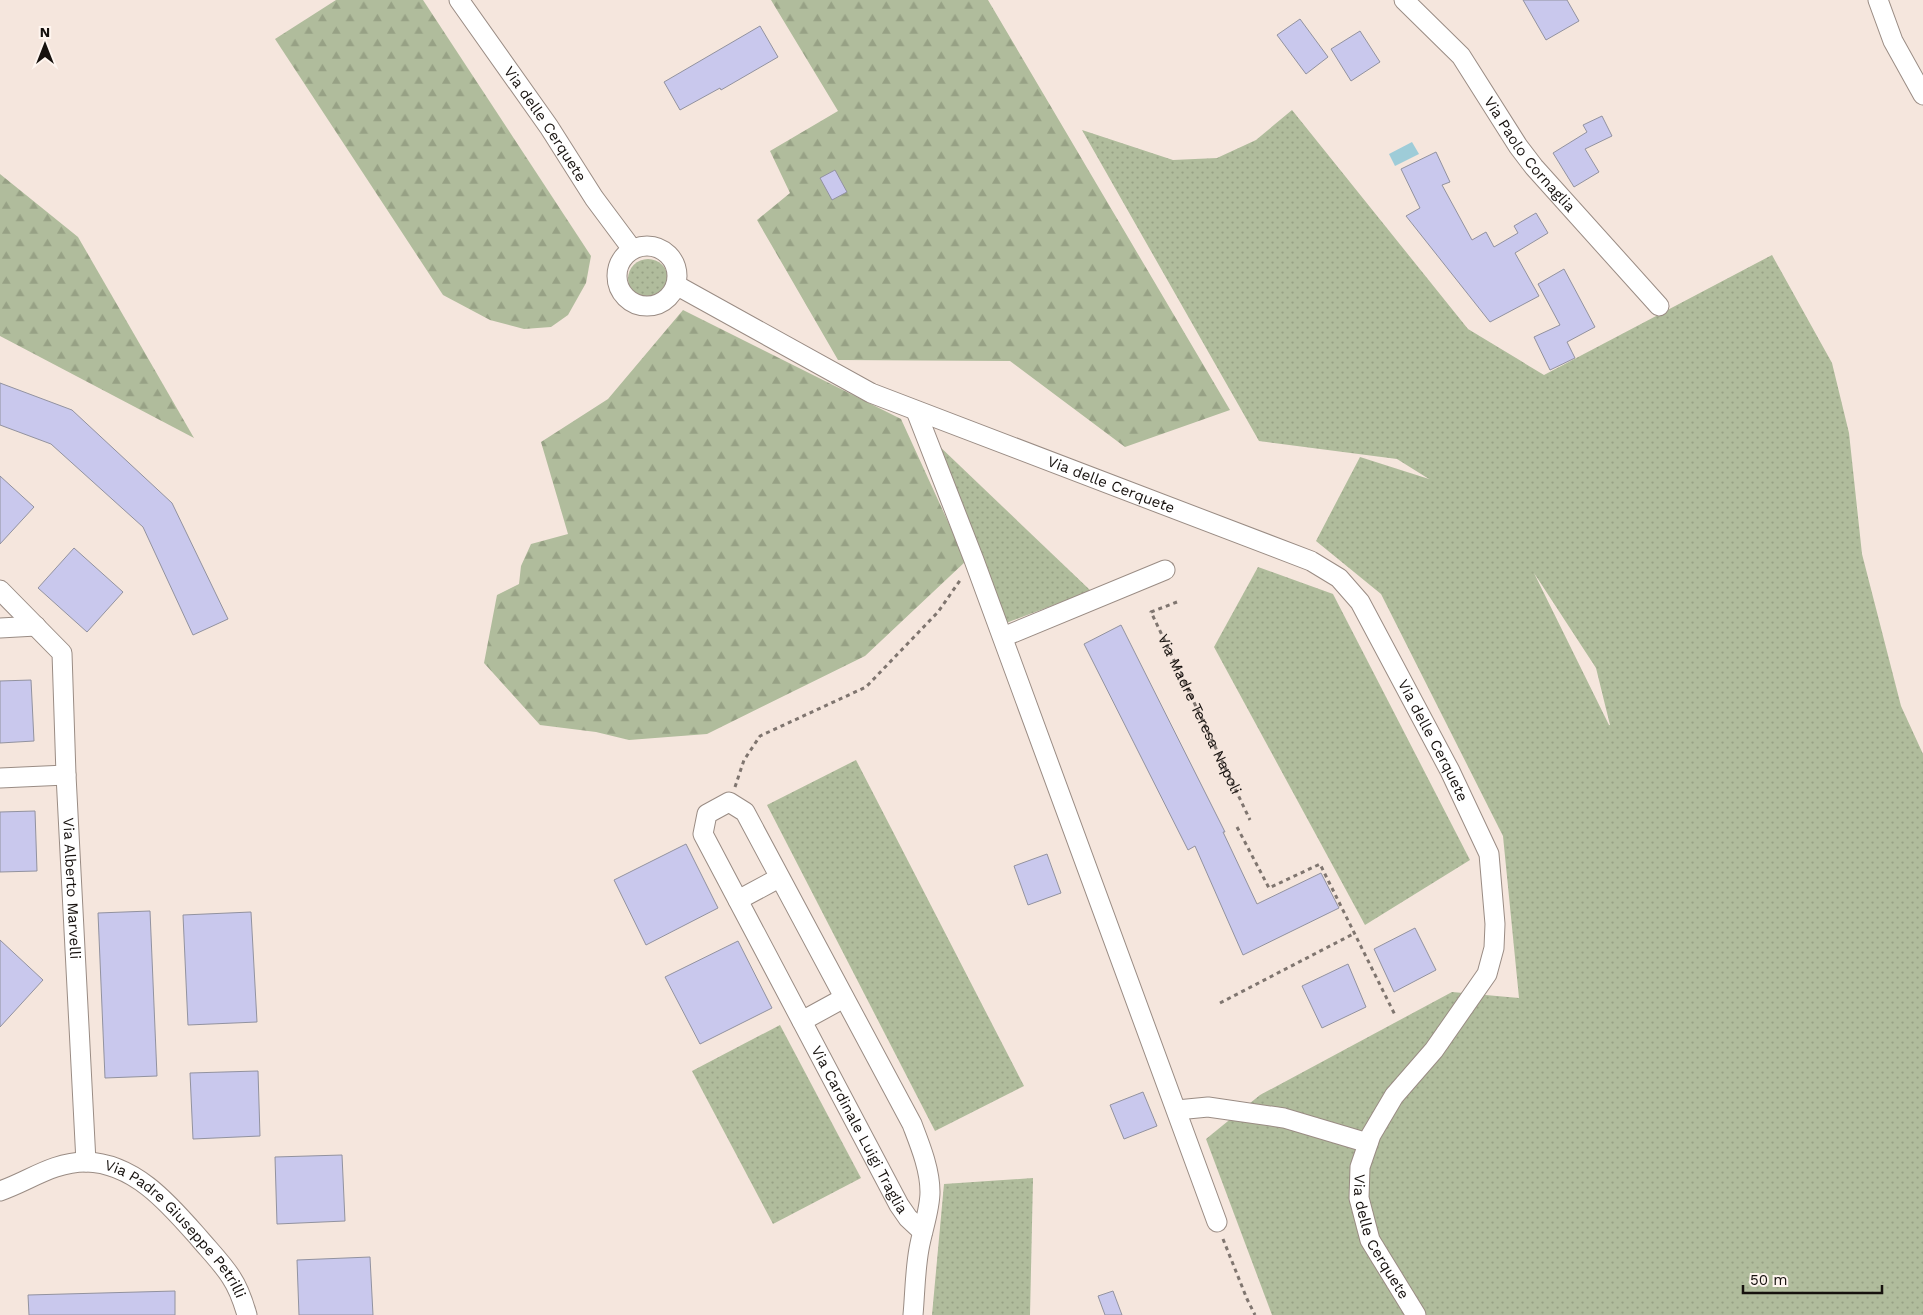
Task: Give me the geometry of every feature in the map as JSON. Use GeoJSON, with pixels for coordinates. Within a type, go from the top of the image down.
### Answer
{"type":"FeatureCollection","features":[{"type":"Feature","properties":{"kind":"street","name":"Via delle Cerquete"},"geometry":{"type":"LineString","coordinates":[[459,0],[549,127],[594,198],[632,249]]}},
{"type":"Feature","properties":{"kind":"street","name":"Via Paolo Cornaglia"},"geometry":{"type":"LineString","coordinates":[[1404,0],[1461,56],[1518,146],[1534,167],[1659,306]]}},
{"type":"Feature","properties":{"kind":"street"},"geometry":{"type":"LineString","coordinates":[[1878,0],[1893,41],[1923,95]]}},
{"type":"Feature","properties":{"kind":"street"},"geometry":{"type":"LineString","coordinates":[[644,245],[656,246],[667,252],[674,262],[678,273],[676,285],[671,296],[661,303],[650,307],[638,305],[627,300],[620,290],[616,279],[617,267],[623,256],[632,249],[644,245]]}},
{"type":"Feature","properties":{"kind":"street","name":"Via delle Cerquete"},"geometry":{"type":"LineString","coordinates":[[676,285],[871,393],[1312,560],[1339,578],[1360,602],[1450,771],[1489,854],[1495,924],[1494,948],[1487,974],[1434,1050],[1394,1096],[1371,1136],[1360,1168],[1360,1198],[1370,1240],[1416,1315]]}},
{"type":"Feature","properties":{"kind":"street"},"geometry":{"type":"LineString","coordinates":[[916,411],[1003,636],[1217,1222]]}},
{"type":"Feature","properties":{"kind":"street"},"geometry":{"type":"LineString","coordinates":[[1003,636],[1165,570]]}},
{"type":"Feature","properties":{"kind":"street"},"geometry":{"type":"LineString","coordinates":[[0,590],[36,626]]}},
{"type":"Feature","properties":{"kind":"street"},"geometry":{"type":"LineString","coordinates":[[0,628],[36,626]]}},
{"type":"Feature","properties":{"kind":"street","name":"Via Alberto Marvelli"},"geometry":{"type":"LineString","coordinates":[[36,626],[62,654],[66,775],[86,1162]]}},
{"type":"Feature","properties":{"kind":"street"},"geometry":{"type":"LineString","coordinates":[[0,778],[66,775]]}},
{"type":"Feature","properties":{"kind":"street","name":"Via Cardinale Luigi Traglia"},"geometry":{"type":"LineString","coordinates":[[912,1315],[919,1250],[923,1232],[930,1192],[924,1156],[912,1124],[745,812],[729,802],[707,814],[704,834],[898,1205],[923,1232]]}},
{"type":"Feature","properties":{"kind":"street"},"geometry":{"type":"LineString","coordinates":[[738,900],[779,878]]}},
{"type":"Feature","properties":{"kind":"street"},"geometry":{"type":"LineString","coordinates":[[802,1021],[844,998]]}},
{"type":"Feature","properties":{"kind":"street"},"geometry":{"type":"LineString","coordinates":[[1177,1110],[1208,1108],[1284,1118],[1368,1144]]}},
{"type":"Feature","properties":{"kind":"street","name":"Via Padre Giuseppe Petrilli"},"geometry":{"type":"LineString","coordinates":[[0,1191],[60,1165],[86,1162],[111,1167],[132,1175],[155,1191],[196,1234],[231,1276],[242,1296],[247,1315]]}},
{"type":"Feature","properties":{"kind":"path"},"geometry":{"type":"LineString","coordinates":[[729,802],[744,760],[760,736],[866,687],[938,612],[974,560]]}},
{"type":"Feature","properties":{"kind":"path","name":"Via Madre Teresa Napoli"},"geometry":{"type":"LineString","coordinates":[[1177,602],[1151,612],[1250,820]]}},
{"type":"Feature","properties":{"kind":"path"},"geometry":{"type":"LineString","coordinates":[[1237,827],[1269,888],[1320,864],[1395,1015]]}},
{"type":"Feature","properties":{"kind":"path"},"geometry":{"type":"LineString","coordinates":[[1220,1003],[1355,933]]}},
{"type":"Feature","properties":{"kind":"path"},"geometry":{"type":"LineString","coordinates":[[1217,1222],[1247,1300],[1255,1315]]}},
{"type":"Feature","properties":{"kind":"green space"},"geometry":{"type":"Polygon","coordinates":[[[336,0],[423,0],[591,256],[586,283],[568,315],[551,327],[524,329],[490,320],[443,295],[275,39],[336,0]]]}},
{"type":"Feature","properties":{"kind":"green space"},"geometry":{"type":"Polygon","coordinates":[[[771,0],[988,0],[1230,410],[1125,447],[1010,361],[838,360],[757,220],[790,193],[770,151],[838,111],[771,0]]]}},
{"type":"Feature","properties":{"kind":"green space"},"geometry":{"type":"Polygon","coordinates":[[[1292,110],[1468,329],[1544,375],[1772,255],[1832,363],[1849,433],[1862,554],[1901,706],[1923,754],[1923,1315],[1272,1315],[1206,1139],[1260,1095],[1452,992],[1519,998],[1503,836],[1381,594],[1316,541],[1360,457],[1429,479],[1397,459],[1259,441],[1082,130],[1173,160],[1217,158],[1256,140],[1292,110]],[[1534,573],[1610,725],[1596,668],[1534,573]]]}},
{"type":"Feature","properties":{"kind":"green space"},"geometry":{"type":"Polygon","coordinates":[[[0,174],[78,237],[194,438],[0,336],[0,174]]]}},
{"type":"Feature","properties":{"kind":"green space"},"geometry":{"type":"Polygon","coordinates":[[[648,259],[662,265],[668,279],[662,293],[648,299],[634,293],[628,279],[634,265],[648,259]]]}},
{"type":"Feature","properties":{"kind":"green space"},"geometry":{"type":"Polygon","coordinates":[[[683,310],[901,419],[966,561],[865,656],[707,734],[629,740],[596,732],[540,725],[484,663],[497,595],[519,584],[521,566],[531,544],[568,534],[541,442],[608,399],[683,310]]]}},
{"type":"Feature","properties":{"kind":"green space"},"geometry":{"type":"Polygon","coordinates":[[[936,443],[1091,591],[1006,623],[936,443]]]}},
{"type":"Feature","properties":{"kind":"green space"},"geometry":{"type":"Polygon","coordinates":[[[1258,567],[1333,594],[1470,860],[1365,925],[1214,647],[1258,567]]]}},
{"type":"Feature","properties":{"kind":"green space"},"geometry":{"type":"Polygon","coordinates":[[[856,760],[1024,1086],[935,1131],[767,805],[856,760]]]}},
{"type":"Feature","properties":{"kind":"green space"},"geometry":{"type":"Polygon","coordinates":[[[780,1025],[861,1178],[773,1224],[692,1071],[780,1025]]]}},
{"type":"Feature","properties":{"kind":"green space"},"geometry":{"type":"Polygon","coordinates":[[[1033,1178],[1030,1315],[932,1315],[944,1184],[1033,1178]]]}},
{"type":"Feature","properties":{"kind":"water"},"geometry":{"type":"Polygon","coordinates":[[[1412,142],[1419,154],[1395,166],[1389,154],[1412,142]]]}},
{"type":"Feature","properties":{"kind":"building"},"geometry":{"type":"Polygon","coordinates":[[[1523,0],[1567,0],[1579,21],[1546,40],[1523,0]]]}},
{"type":"Feature","properties":{"kind":"building"},"geometry":{"type":"Polygon","coordinates":[[[1300,19],[1328,57],[1306,74],[1277,35],[1300,19]]]}},
{"type":"Feature","properties":{"kind":"building"},"geometry":{"type":"Polygon","coordinates":[[[760,26],[778,57],[721,90],[720,88],[680,110],[664,82],[760,26]]]}},
{"type":"Feature","properties":{"kind":"building"},"geometry":{"type":"Polygon","coordinates":[[[1360,31],[1380,62],[1351,81],[1331,49],[1360,31]]]}},
{"type":"Feature","properties":{"kind":"building"},"geometry":{"type":"Polygon","coordinates":[[[1602,116],[1612,136],[1585,149],[1599,172],[1574,187],[1553,153],[1587,132],[1583,125],[1602,116]]]}},
{"type":"Feature","properties":{"kind":"building"},"geometry":{"type":"Polygon","coordinates":[[[1436,152],[1450,182],[1442,185],[1472,240],[1486,232],[1494,247],[1518,233],[1514,226],[1536,213],[1548,233],[1515,253],[1539,296],[1490,322],[1406,216],[1420,208],[1401,169],[1436,152]]]}},
{"type":"Feature","properties":{"kind":"building"},"geometry":{"type":"Polygon","coordinates":[[[835,170],[847,192],[832,200],[820,178],[835,170]]]}},
{"type":"Feature","properties":{"kind":"building"},"geometry":{"type":"Polygon","coordinates":[[[1564,269],[1595,327],[1567,342],[1575,358],[1550,370],[1534,337],[1560,325],[1538,284],[1564,269]]]}},
{"type":"Feature","properties":{"kind":"building"},"geometry":{"type":"Polygon","coordinates":[[[0,383],[72,410],[172,503],[228,619],[193,635],[143,527],[51,444],[0,425],[0,383]]]}},
{"type":"Feature","properties":{"kind":"building"},"geometry":{"type":"Polygon","coordinates":[[[0,476],[34,507],[0,544],[0,476]]]}},
{"type":"Feature","properties":{"kind":"building"},"geometry":{"type":"Polygon","coordinates":[[[74,548],[123,592],[87,632],[38,588],[74,548]]]}},
{"type":"Feature","properties":{"kind":"building"},"geometry":{"type":"Polygon","coordinates":[[[1121,625],[1225,832],[1223,832],[1257,904],[1321,873],[1339,908],[1243,955],[1195,846],[1188,850],[1084,644],[1121,625]]]}},
{"type":"Feature","properties":{"kind":"building"},"geometry":{"type":"Polygon","coordinates":[[[31,680],[34,741],[0,743],[0,681],[31,680]]]}},
{"type":"Feature","properties":{"kind":"building"},"geometry":{"type":"Polygon","coordinates":[[[35,811],[37,871],[0,872],[0,812],[35,811]]]}},
{"type":"Feature","properties":{"kind":"building"},"geometry":{"type":"Polygon","coordinates":[[[686,844],[718,908],[646,945],[614,880],[686,844]]]}},
{"type":"Feature","properties":{"kind":"building"},"geometry":{"type":"Polygon","coordinates":[[[1047,854],[1061,893],[1028,905],[1014,866],[1047,854]]]}},
{"type":"Feature","properties":{"kind":"building"},"geometry":{"type":"Polygon","coordinates":[[[150,911],[157,1076],[105,1078],[98,913],[150,911]]]}},
{"type":"Feature","properties":{"kind":"building"},"geometry":{"type":"Polygon","coordinates":[[[251,912],[257,1022],[188,1025],[183,915],[251,912]]]}},
{"type":"Feature","properties":{"kind":"building"},"geometry":{"type":"Polygon","coordinates":[[[1415,928],[1436,970],[1394,992],[1374,949],[1415,928]]]}},
{"type":"Feature","properties":{"kind":"building"},"geometry":{"type":"Polygon","coordinates":[[[0,940],[43,980],[0,1027],[0,940]]]}},
{"type":"Feature","properties":{"kind":"building"},"geometry":{"type":"Polygon","coordinates":[[[738,941],[772,1008],[700,1044],[665,977],[738,941]]]}},
{"type":"Feature","properties":{"kind":"building"},"geometry":{"type":"Polygon","coordinates":[[[1348,964],[1366,1007],[1322,1028],[1302,986],[1348,964]]]}},
{"type":"Feature","properties":{"kind":"building"},"geometry":{"type":"Polygon","coordinates":[[[258,1071],[260,1136],[193,1139],[190,1073],[258,1071]]]}},
{"type":"Feature","properties":{"kind":"building"},"geometry":{"type":"Polygon","coordinates":[[[1143,1092],[1157,1126],[1124,1139],[1110,1105],[1143,1092]]]}},
{"type":"Feature","properties":{"kind":"building"},"geometry":{"type":"Polygon","coordinates":[[[342,1155],[345,1221],[277,1224],[275,1157],[342,1155]]]}},
{"type":"Feature","properties":{"kind":"building"},"geometry":{"type":"Polygon","coordinates":[[[370,1257],[373,1315],[299,1315],[297,1260],[370,1257]]]}},
{"type":"Feature","properties":{"kind":"building"},"geometry":{"type":"Polygon","coordinates":[[[175,1291],[175,1315],[29,1315],[28,1295],[175,1291]]]}},
{"type":"Feature","properties":{"kind":"building"},"geometry":{"type":"Polygon","coordinates":[[[1113,1291],[1122,1315],[1105,1315],[1098,1296],[1113,1291]]]}}]}
